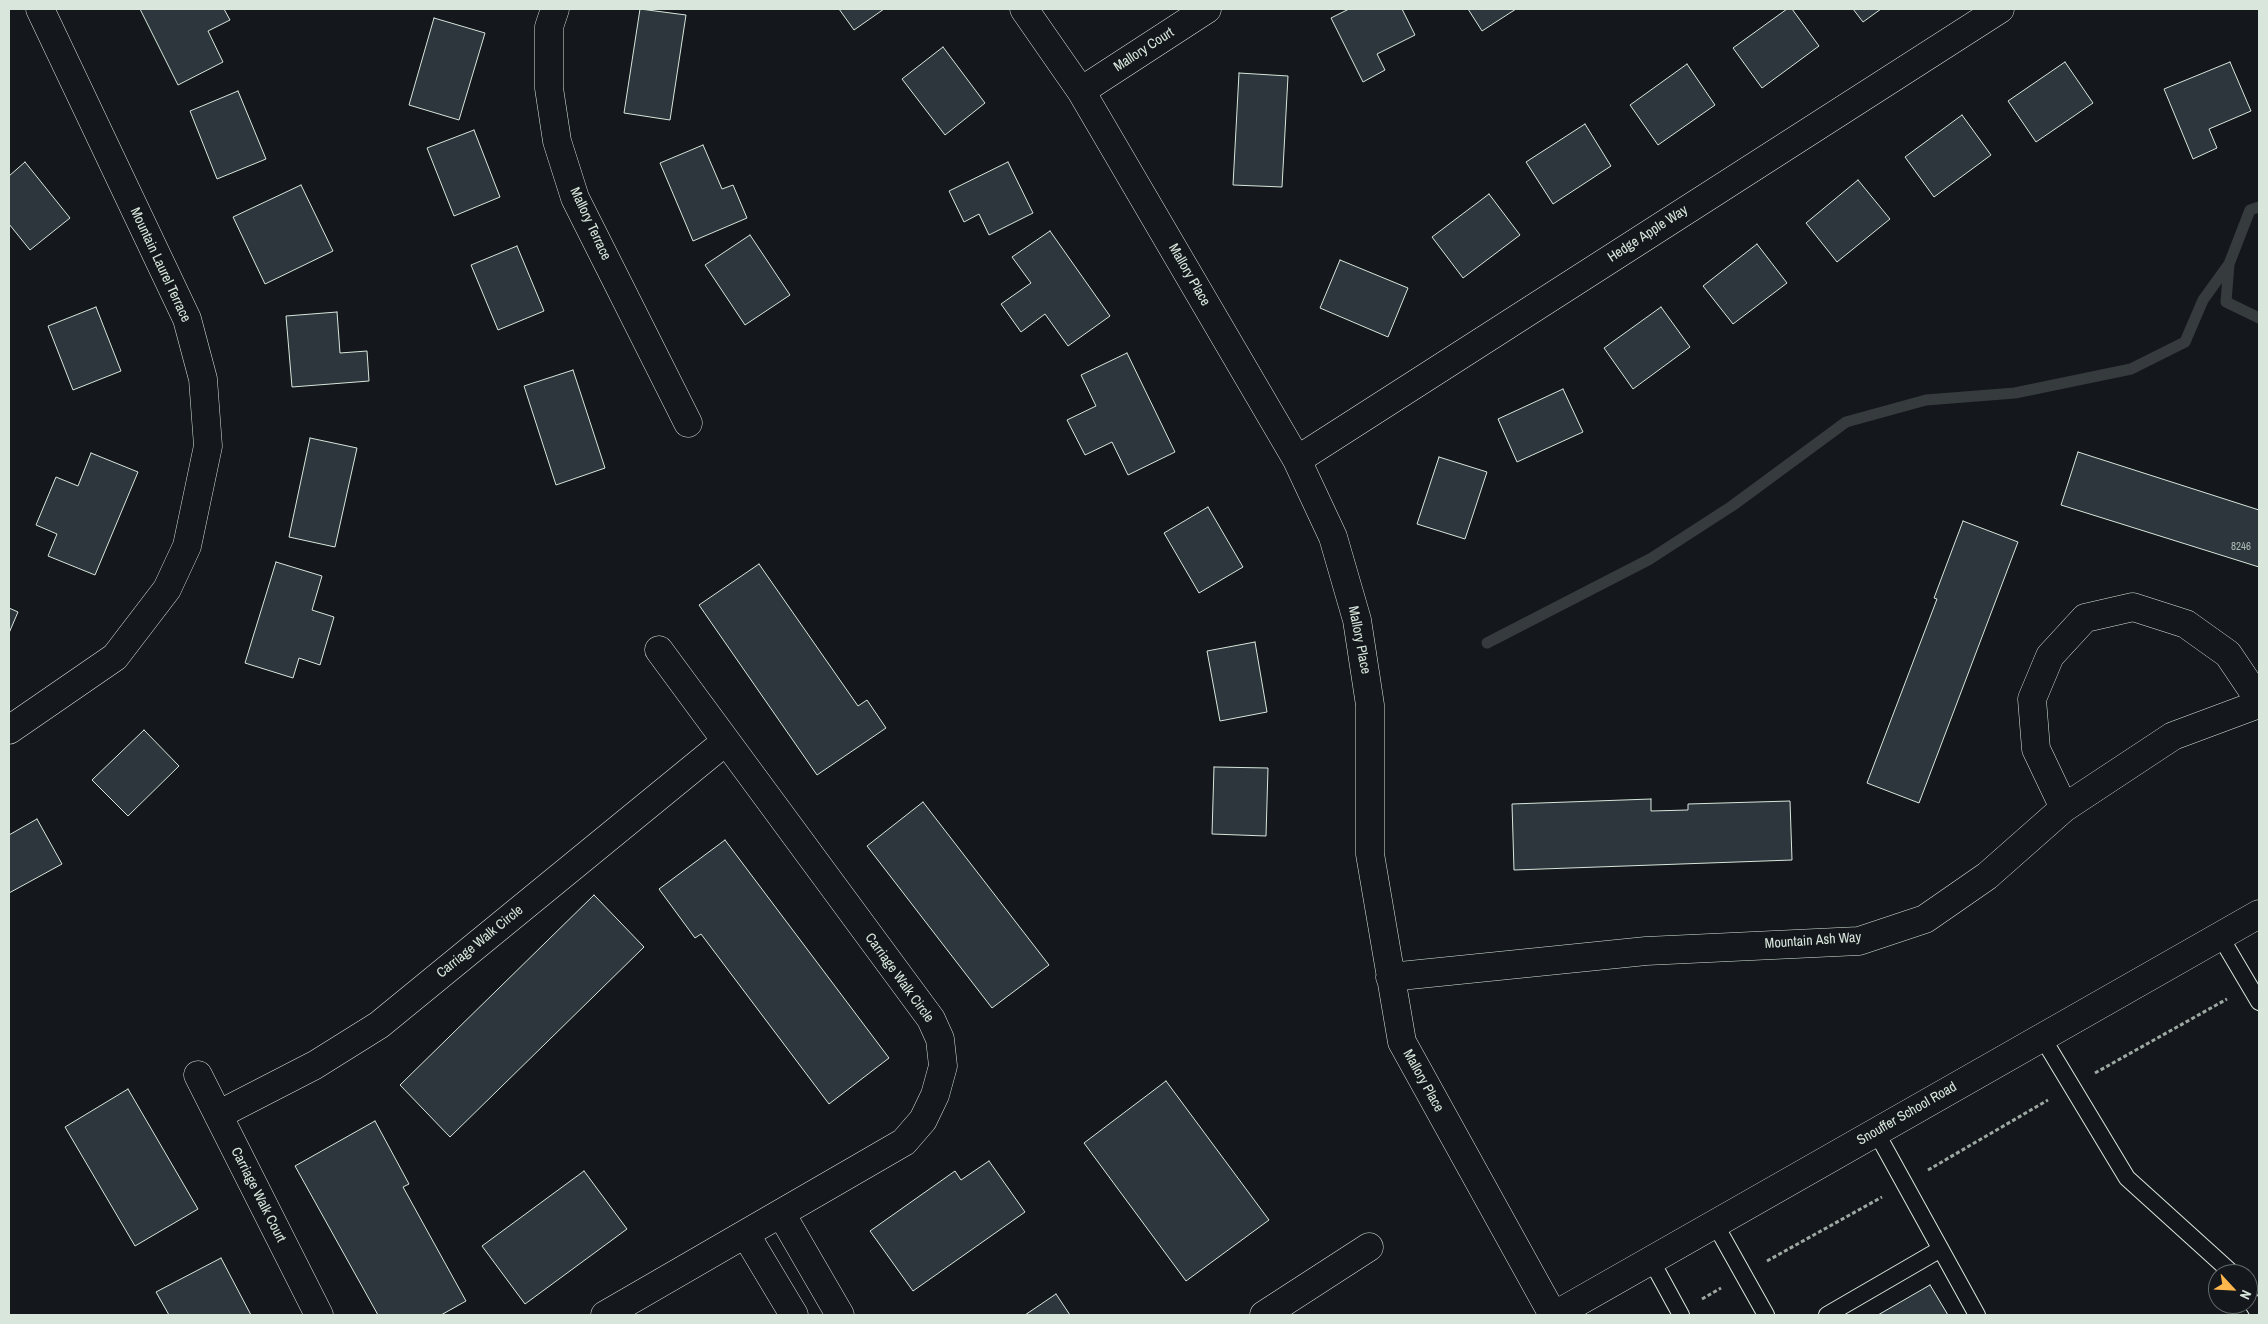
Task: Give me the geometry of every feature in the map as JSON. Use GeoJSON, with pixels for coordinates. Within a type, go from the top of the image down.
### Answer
{"type":"FeatureCollection","features":[{"type":"Feature","properties":{"kind":"street","name":"Mountain Laurel Terrace"},"geometry":{"type":"LineString","coordinates":[[9,730],[115,657],[167,589],[188,546],[208,446],[203,379],[187,319],[40,9]]}},
{"type":"Feature","properties":{"kind":"street","name":"Mallory Terrace"},"geometry":{"type":"LineString","coordinates":[[555,9],[550,28],[549,88],[557,141],[575,198],[688,423]]}},
{"type":"Feature","properties":{"kind":"street","name":"Mallory Place"},"geometry":{"type":"LineString","coordinates":[[1024,9],[1081,91],[1297,460],[1333,537],[1357,620],[1370,706],[1370,854],[1402,1042],[1554,1315]]}},
{"type":"Feature","properties":{"kind":"street","name":"Mallory Court"},"geometry":{"type":"LineString","coordinates":[[1081,91],[1207,9]]}},
{"type":"Feature","properties":{"kind":"street","name":"Hedge Apple Way"},"geometry":{"type":"LineString","coordinates":[[1297,460],[2000,9]]}},
{"type":"Feature","properties":{"kind":"street"},"geometry":{"type":"LineString","coordinates":[[2064,808],[2036,749],[2032,699],[2050,656],[2085,618],[2133,607],[2186,624],[2228,654],[2259,700]]}},
{"type":"Feature","properties":{"kind":"street","name":"Carriage Walk Circle"},"geometry":{"type":"LineString","coordinates":[[606,1315],[782,1215],[904,1142],[923,1120],[935,1095],[943,1066],[940,1039],[931,1019],[659,650]]}},
{"type":"Feature","properties":{"kind":"street","name":"Mountain Ash Way"},"geometry":{"type":"LineString","coordinates":[[1390,977],[1646,951],[1859,940],[1925,919],[1987,876],[2064,808],[2173,736],[2259,704]]}},
{"type":"Feature","properties":{"kind":"street","name":"Carriage Walk Circle"},"geometry":{"type":"LineString","coordinates":[[218,1115],[315,1065],[380,1025],[725,742]]}},
{"type":"Feature","properties":{"kind":"street","name":"Snouffer School Road"},"geometry":{"type":"LineString","coordinates":[[1554,1315],[2259,914]]}},
{"type":"Feature","properties":{"kind":"street","name":"Carriage Walk Court"},"geometry":{"type":"LineString","coordinates":[[198,1075],[319,1315]]}},
{"type":"Feature","properties":{"kind":"street"},"geometry":{"type":"LineString","coordinates":[[782,1215],[840,1315]]}},
{"type":"Feature","properties":{"kind":"street"},"geometry":{"type":"LineString","coordinates":[[746,1235],[794,1315]]}},
{"type":"Feature","properties":{"kind":"street"},"geometry":{"type":"LineString","coordinates":[[1264,1315],[1369,1246]]}},
{"type":"Feature","properties":{"kind":"lane"},"geometry":{"type":"LineString","coordinates":[[2220,936],[2259,1002]]}},
{"type":"Feature","properties":{"kind":"lane"},"geometry":{"type":"LineString","coordinates":[[2042,1037],[2126,1178],[2222,1264]]}},
{"type":"Feature","properties":{"kind":"lane"},"geometry":{"type":"LineString","coordinates":[[1876,1132],[1939,1250],[1977,1315]]}},
{"type":"Feature","properties":{"kind":"lane"},"geometry":{"type":"LineString","coordinates":[[1715,1224],[1766,1315]]}},
{"type":"Feature","properties":{"kind":"lane"},"geometry":{"type":"LineString","coordinates":[[1826,1315],[1939,1250]]}},
{"type":"Feature","properties":{"kind":"lane"},"geometry":{"type":"LineString","coordinates":[[1651,1260],[1680,1314]]}},
{"type":"Feature","properties":{"kind":"path"},"geometry":{"type":"LineString","coordinates":[[1680,1314],[1744,1275],[2250,987]]}},
{"type":"Feature","properties":{"kind":"building"},"geometry":{"type":"Polygon","coordinates":[[[140,9],[224,9],[230,20],[208,31],[223,62],[178,85],[140,9]]]}},
{"type":"Feature","properties":{"kind":"building"},"geometry":{"type":"Polygon","coordinates":[[[640,9],[686,15],[670,120],[624,113],[640,9]]]}},
{"type":"Feature","properties":{"kind":"building"},"geometry":{"type":"Polygon","coordinates":[[[839,9],[884,9],[854,30],[839,9]]]}},
{"type":"Feature","properties":{"kind":"building"},"geometry":{"type":"Polygon","coordinates":[[[1349,9],[1402,9],[1415,35],[1377,54],[1385,70],[1363,82],[1331,18],[1349,9]]]}},
{"type":"Feature","properties":{"kind":"building"},"geometry":{"type":"Polygon","coordinates":[[[1468,9],[1516,9],[1482,31],[1468,9]]]}},
{"type":"Feature","properties":{"kind":"building"},"geometry":{"type":"Polygon","coordinates":[[[1787,9],[1792,9],[1819,46],[1762,88],[1733,48],[1787,9]]]}},
{"type":"Feature","properties":{"kind":"building"},"geometry":{"type":"Polygon","coordinates":[[[1853,9],[1881,9],[1863,22],[1853,9]]]}},
{"type":"Feature","properties":{"kind":"building"},"geometry":{"type":"Polygon","coordinates":[[[434,18],[485,33],[459,120],[409,105],[434,18]]]}},
{"type":"Feature","properties":{"kind":"building"},"geometry":{"type":"Polygon","coordinates":[[[943,47],[985,103],[945,135],[902,79],[943,47]]]}},
{"type":"Feature","properties":{"kind":"building"},"geometry":{"type":"Polygon","coordinates":[[[2065,62],[2093,103],[2036,142],[2008,101],[2065,62]]]}},
{"type":"Feature","properties":{"kind":"building"},"geometry":{"type":"Polygon","coordinates":[[[2230,62],[2251,111],[2209,129],[2217,148],[2193,159],[2164,89],[2230,62]]]}},
{"type":"Feature","properties":{"kind":"building"},"geometry":{"type":"Polygon","coordinates":[[[1687,64],[1715,105],[1658,145],[1630,105],[1687,64]]]}},
{"type":"Feature","properties":{"kind":"building"},"geometry":{"type":"Polygon","coordinates":[[[1239,73],[1288,76],[1282,187],[1233,185],[1239,73]]]}},
{"type":"Feature","properties":{"kind":"building"},"geometry":{"type":"Polygon","coordinates":[[[238,91],[266,159],[217,179],[190,111],[238,91]]]}},
{"type":"Feature","properties":{"kind":"building"},"geometry":{"type":"Polygon","coordinates":[[[1962,115],[1991,155],[1934,197],[1905,157],[1962,115]]]}},
{"type":"Feature","properties":{"kind":"building"},"geometry":{"type":"Polygon","coordinates":[[[1585,124],[1611,166],[1553,204],[1526,162],[1585,124]]]}},
{"type":"Feature","properties":{"kind":"building"},"geometry":{"type":"Polygon","coordinates":[[[474,130],[500,197],[454,216],[427,148],[474,130]]]}},
{"type":"Feature","properties":{"kind":"building"},"geometry":{"type":"Polygon","coordinates":[[[703,145],[722,189],[733,185],[747,218],[693,241],[660,163],[703,145]]]}},
{"type":"Feature","properties":{"kind":"building"},"geometry":{"type":"Polygon","coordinates":[[[25,162],[70,218],[30,250],[9,224],[9,176],[25,162]]]}},
{"type":"Feature","properties":{"kind":"building"},"geometry":{"type":"Polygon","coordinates":[[[1008,162],[1033,213],[989,235],[979,214],[964,222],[949,191],[1008,162]]]}},
{"type":"Feature","properties":{"kind":"building"},"geometry":{"type":"Polygon","coordinates":[[[1858,180],[1890,219],[1837,262],[1806,223],[1858,180]]]}},
{"type":"Feature","properties":{"kind":"building"},"geometry":{"type":"Polygon","coordinates":[[[301,185],[333,251],[265,284],[233,217],[301,185]]]}},
{"type":"Feature","properties":{"kind":"building"},"geometry":{"type":"Polygon","coordinates":[[[1489,194],[1520,235],[1463,278],[1432,237],[1489,194]]]}},
{"type":"Feature","properties":{"kind":"building"},"geometry":{"type":"Polygon","coordinates":[[[1050,231],[1110,316],[1068,346],[1045,314],[1021,332],[1001,304],[1031,283],[1012,257],[1050,231]]]}},
{"type":"Feature","properties":{"kind":"building"},"geometry":{"type":"Polygon","coordinates":[[[750,235],[790,295],[745,325],[705,265],[750,235]]]}},
{"type":"Feature","properties":{"kind":"building"},"geometry":{"type":"Polygon","coordinates":[[[1757,244],[1787,283],[1733,324],[1703,286],[1757,244]]]}},
{"type":"Feature","properties":{"kind":"building"},"geometry":{"type":"Polygon","coordinates":[[[517,246],[544,311],[498,330],[471,265],[517,246]]]}},
{"type":"Feature","properties":{"kind":"building"},"geometry":{"type":"Polygon","coordinates":[[[1340,260],[1408,288],[1388,337],[1320,308],[1340,260]]]}},
{"type":"Feature","properties":{"kind":"building"},"geometry":{"type":"Polygon","coordinates":[[[96,307],[121,371],[73,390],[48,326],[96,307]]]}},
{"type":"Feature","properties":{"kind":"building"},"geometry":{"type":"Polygon","coordinates":[[[1661,307],[1690,347],[1633,389],[1604,348],[1661,307]]]}},
{"type":"Feature","properties":{"kind":"building"},"geometry":{"type":"Polygon","coordinates":[[[337,312],[340,353],[367,351],[369,381],[292,387],[286,316],[337,312]]]}},
{"type":"Feature","properties":{"kind":"building"},"geometry":{"type":"Polygon","coordinates":[[[1127,353],[1175,452],[1128,475],[1112,442],[1085,455],[1067,420],[1096,406],[1081,375],[1127,353]]]}},
{"type":"Feature","properties":{"kind":"building"},"geometry":{"type":"Polygon","coordinates":[[[573,370],[605,468],[556,485],[524,386],[573,370]]]}},
{"type":"Feature","properties":{"kind":"building"},"geometry":{"type":"Polygon","coordinates":[[[1563,389],[1583,432],[1517,462],[1498,419],[1563,389]]]}},
{"type":"Feature","properties":{"kind":"building"},"geometry":{"type":"Polygon","coordinates":[[[310,438],[357,448],[335,547],[289,537],[310,438]]]}},
{"type":"Feature","properties":{"kind":"building"},"geometry":{"type":"Polygon","coordinates":[[[2078,452],[2259,510],[2259,567],[2061,505],[2078,452]]]}},
{"type":"Feature","properties":{"kind":"building"},"geometry":{"type":"Polygon","coordinates":[[[91,453],[138,472],[95,575],[48,556],[57,534],[36,525],[56,477],[78,486],[91,453]]]}},
{"type":"Feature","properties":{"kind":"building"},"geometry":{"type":"Polygon","coordinates":[[[1439,457],[1487,472],[1465,539],[1417,524],[1439,457]]]}},
{"type":"Feature","properties":{"kind":"building"},"geometry":{"type":"Polygon","coordinates":[[[1208,507],[1243,567],[1199,593],[1164,533],[1208,507]]]}},
{"type":"Feature","properties":{"kind":"building"},"geometry":{"type":"Polygon","coordinates":[[[1963,521],[2018,542],[1919,803],[1867,783],[1937,599],[1934,598],[1963,521]]]}},
{"type":"Feature","properties":{"kind":"building"},"geometry":{"type":"Polygon","coordinates":[[[276,562],[322,576],[312,610],[334,617],[320,665],[299,658],[293,678],[245,663],[276,562]]]}},
{"type":"Feature","properties":{"kind":"building"},"geometry":{"type":"Polygon","coordinates":[[[759,564],[858,706],[867,700],[886,728],[817,775],[699,605],[759,564]]]}},
{"type":"Feature","properties":{"kind":"building"},"geometry":{"type":"Polygon","coordinates":[[[9,608],[18,612],[9,633],[9,608]]]}},
{"type":"Feature","properties":{"kind":"building"},"geometry":{"type":"Polygon","coordinates":[[[1255,642],[1267,712],[1220,721],[1207,651],[1255,642]]]}},
{"type":"Feature","properties":{"kind":"building"},"geometry":{"type":"Polygon","coordinates":[[[144,730],[179,766],[128,816],[92,780],[144,730]]]}},
{"type":"Feature","properties":{"kind":"building"},"geometry":{"type":"Polygon","coordinates":[[[1214,767],[1268,768],[1266,836],[1212,834],[1214,767]]]}},
{"type":"Feature","properties":{"kind":"building"},"geometry":{"type":"Polygon","coordinates":[[[1651,799],[1651,811],[1688,810],[1688,804],[1790,801],[1792,860],[1514,870],[1512,804],[1651,799]]]}},
{"type":"Feature","properties":{"kind":"building"},"geometry":{"type":"Polygon","coordinates":[[[923,802],[1049,965],[992,1008],[867,846],[923,802]]]}},
{"type":"Feature","properties":{"kind":"building"},"geometry":{"type":"Polygon","coordinates":[[[37,819],[62,864],[9,893],[9,835],[37,819]]]}},
{"type":"Feature","properties":{"kind":"building"},"geometry":{"type":"Polygon","coordinates":[[[725,840],[889,1058],[829,1104],[701,934],[695,938],[659,889],[725,840]]]}},
{"type":"Feature","properties":{"kind":"building"},"geometry":{"type":"Polygon","coordinates":[[[594,895],[644,947],[450,1137],[400,1085],[594,895]]]}},
{"type":"Feature","properties":{"kind":"building"},"geometry":{"type":"Polygon","coordinates":[[[1166,1081],[1269,1220],[1186,1281],[1084,1143],[1166,1081]]]}},
{"type":"Feature","properties":{"kind":"building"},"geometry":{"type":"Polygon","coordinates":[[[128,1089],[198,1209],[135,1246],[65,1127],[128,1089]]]}},
{"type":"Feature","properties":{"kind":"building"},"geometry":{"type":"Polygon","coordinates":[[[375,1121],[409,1184],[403,1187],[466,1301],[441,1315],[378,1315],[295,1166],[375,1121]]]}},
{"type":"Feature","properties":{"kind":"building"},"geometry":{"type":"Polygon","coordinates":[[[989,1161],[1025,1212],[913,1291],[870,1231],[955,1171],[961,1180],[989,1161]]]}},
{"type":"Feature","properties":{"kind":"building"},"geometry":{"type":"Polygon","coordinates":[[[584,1171],[627,1229],[525,1304],[482,1246],[584,1171]]]}},
{"type":"Feature","properties":{"kind":"building"},"geometry":{"type":"Polygon","coordinates":[[[221,1258],[251,1315],[169,1315],[156,1292],[221,1258]]]}},
{"type":"Feature","properties":{"kind":"building"},"geometry":{"type":"Polygon","coordinates":[[[1930,1285],[1948,1315],[1878,1315],[1930,1285]]]}},
{"type":"Feature","properties":{"kind":"building"},"geometry":{"type":"Polygon","coordinates":[[[1056,1294],[1070,1315],[1025,1315],[1056,1294]]]}},
{"type":"Feature","properties":{"kind":"waterway"},"geometry":{"type":"LineString","coordinates":[[2259,207],[2250,210],[2229,264],[2226,302],[2259,318]]}},
{"type":"Feature","properties":{"kind":"waterway"},"geometry":{"type":"LineString","coordinates":[[1487,643],[1650,559],[1732,506],[1846,422],[1926,400],[2015,393],[2131,369],[2185,342],[2203,300],[2229,264]]}}]}
